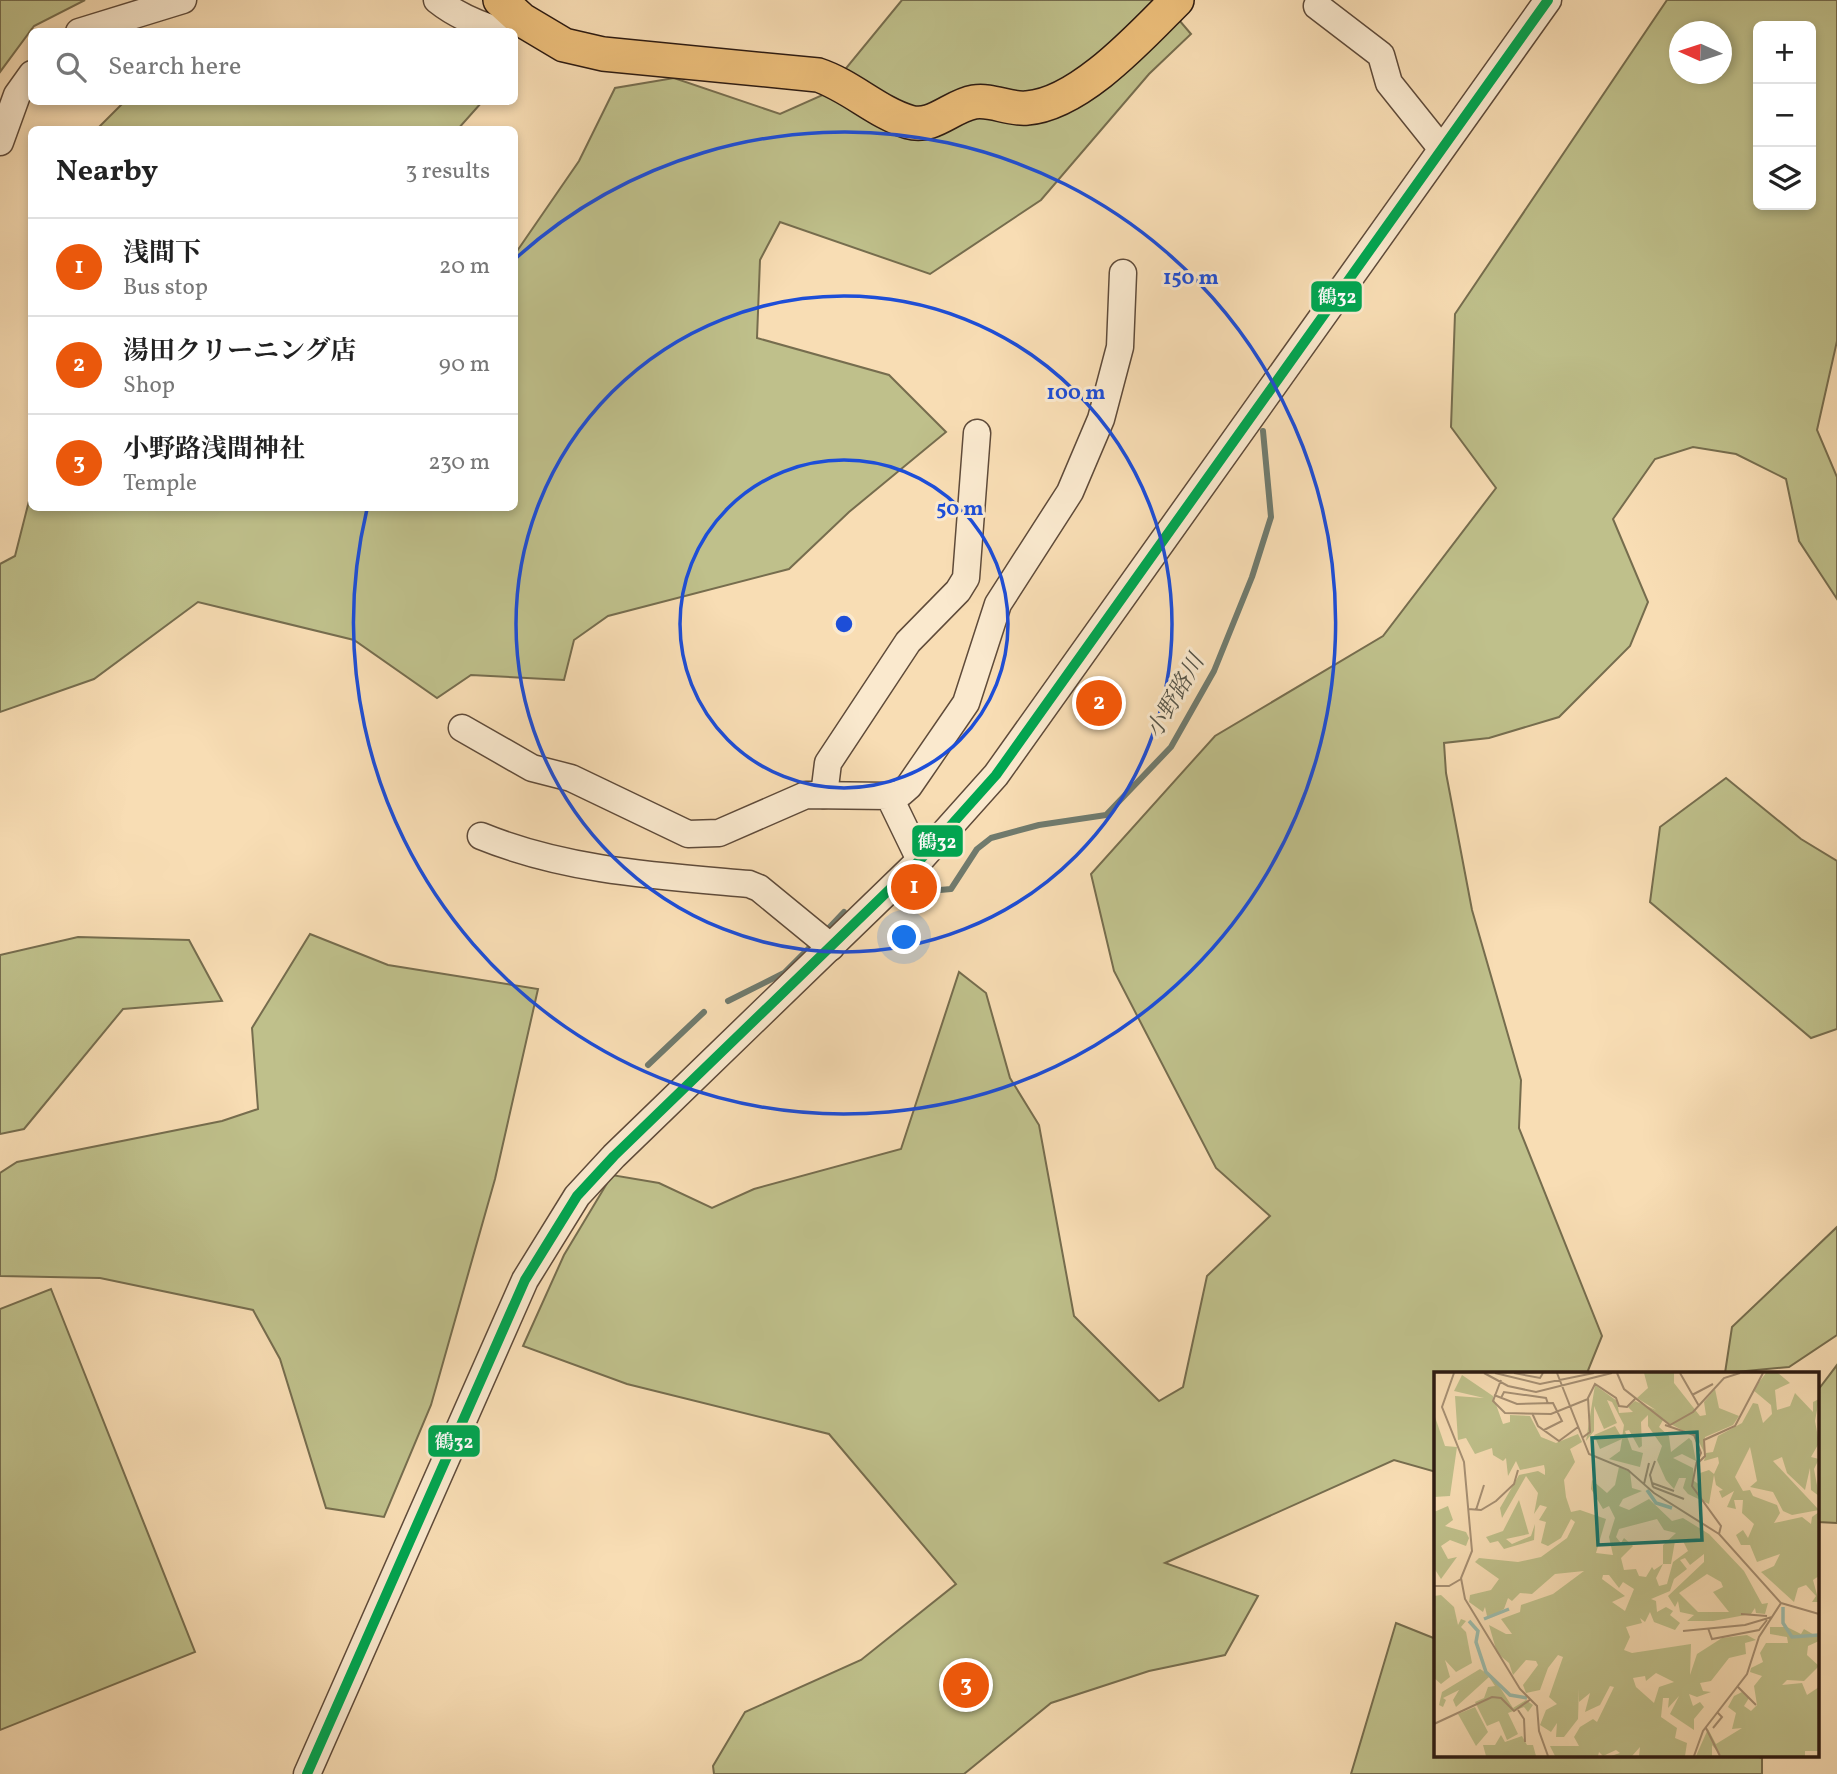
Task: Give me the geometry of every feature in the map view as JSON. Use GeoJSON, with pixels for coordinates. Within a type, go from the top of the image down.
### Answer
{"type":"FeatureCollection","features":[{"type":"Feature","properties":{"kind":"main road"},"geometry":{"type":"LineString","coordinates":[[500,0],[528,34],[564,45],[603,54],[818,75],[845,85],[899,118],[917,123],[934,120],[973,102],[994,102],[1016,108],[1048,105],[1107,65],[1177,0]]}},
{"type":"Feature","properties":{"kind":"street"},"geometry":{"type":"LineString","coordinates":[[92,28],[183,0]]}},
{"type":"Feature","properties":{"kind":"street"},"geometry":{"type":"LineString","coordinates":[[437,0],[451,11],[490,28]]}},
{"type":"Feature","properties":{"kind":"street"},"geometry":{"type":"LineString","coordinates":[[307,1774],[525,1280],[577,1196],[614,1156],[920,860],[996,775],[1548,0]]}},
{"type":"Feature","properties":{"kind":"street"},"geometry":{"type":"LineString","coordinates":[[1317,6],[1381,55],[1389,83],[1441,148]]}},
{"type":"Feature","properties":{"kind":"street"},"geometry":{"type":"LineString","coordinates":[[0,142],[16,95],[28,79]]}},
{"type":"Feature","properties":{"kind":"street"},"geometry":{"type":"LineString","coordinates":[[462,728],[532,768],[571,778],[688,834],[719,833],[806,795],[890,796],[901,793],[909,786],[961,713],[998,604],[1070,492],[1101,419],[1112,385],[1120,347],[1122,273]]}},
{"type":"Feature","properties":{"kind":"street"},"geometry":{"type":"LineString","coordinates":[[824,795],[828,763],[908,642],[958,591],[966,578],[977,433]]}},
{"type":"Feature","properties":{"kind":"street"},"geometry":{"type":"LineString","coordinates":[[890,796],[920,860]]}},
{"type":"Feature","properties":{"kind":"street"},"geometry":{"type":"LineString","coordinates":[[481,836],[511,848],[612,873],[749,884],[759,888],[831,947]]}},
{"type":"Feature","properties":{"kind":"green space"},"geometry":{"type":"Polygon","coordinates":[[[0,0],[85,0],[28,28],[28,34],[0,72],[0,0]]]}},
{"type":"Feature","properties":{"kind":"green space"},"geometry":{"type":"Polygon","coordinates":[[[902,0],[1162,0],[1191,34],[1149,74],[1041,200],[930,274],[780,222],[760,260],[757,338],[889,375],[946,432],[849,512],[789,569],[608,616],[574,640],[564,680],[471,675],[437,698],[354,640],[198,602],[94,679],[0,712],[0,564],[15,556],[28,505],[28,511],[518,511],[518,250],[579,161],[615,88],[674,78],[780,114],[825,94],[902,0]]]}},
{"type":"Feature","properties":{"kind":"green space"},"geometry":{"type":"Polygon","coordinates":[[[1667,0],[1837,0],[1837,341],[1817,430],[1837,477],[1837,599],[1799,541],[1786,479],[1736,454],[1693,447],[1655,459],[1613,519],[1648,602],[1630,646],[1559,717],[1489,738],[1444,743],[1446,773],[1472,910],[1521,1080],[1519,1128],[1602,1336],[1587,1372],[1434,1372],[1434,1471],[1394,1460],[1165,1563],[1258,1596],[1225,1655],[1149,1671],[1051,1703],[964,1774],[714,1774],[713,1766],[745,1712],[861,1660],[956,1584],[829,1434],[627,1384],[523,1346],[564,1255],[612,1175],[659,1183],[712,1208],[754,1189],[901,1149],[959,972],[986,993],[1010,1078],[1039,1125],[1074,1316],[1159,1401],[1183,1387],[1207,1276],[1270,1216],[1216,1168],[1114,971],[1091,874],[1215,736],[1383,636],[1496,488],[1451,427],[1455,314],[1667,0]]]}},
{"type":"Feature","properties":{"kind":"green space"},"geometry":{"type":"Polygon","coordinates":[[[121,105],[479,105],[461,126],[100,126],[121,105]]]}},
{"type":"Feature","properties":{"kind":"green space"},"geometry":{"type":"Polygon","coordinates":[[[1726,778],[1801,839],[1837,861],[1837,1029],[1811,1038],[1650,902],[1660,827],[1726,778]]]}},
{"type":"Feature","properties":{"kind":"green space"},"geometry":{"type":"Polygon","coordinates":[[[310,934],[388,965],[538,989],[495,1179],[431,1405],[384,1517],[326,1508],[280,1359],[253,1310],[100,1278],[0,1276],[0,1173],[17,1162],[222,1121],[258,1109],[252,1028],[310,934]]]}},
{"type":"Feature","properties":{"kind":"green space"},"geometry":{"type":"Polygon","coordinates":[[[78,937],[189,940],[222,1001],[123,1009],[24,1129],[0,1134],[0,955],[78,937]]]}},
{"type":"Feature","properties":{"kind":"green space"},"geometry":{"type":"Polygon","coordinates":[[[1837,1227],[1837,1335],[1789,1367],[1725,1372],[1732,1327],[1837,1227]]]}},
{"type":"Feature","properties":{"kind":"green space"},"geometry":{"type":"Polygon","coordinates":[[[51,1289],[195,1652],[0,1730],[0,1309],[51,1289]]]}},
{"type":"Feature","properties":{"kind":"green space"},"geometry":{"type":"Polygon","coordinates":[[[1837,1365],[1837,1523],[1820,1522],[1820,1387],[1837,1365]]]}},
{"type":"Feature","properties":{"kind":"green space"},"geometry":{"type":"Polygon","coordinates":[[[1396,1623],[1434,1638],[1434,1756],[1762,1758],[1762,1774],[1351,1774],[1396,1623]]]}},
{"type":"Feature","properties":{"kind":"waterway","name":"小野路川"},"geometry":{"type":"LineString","coordinates":[[940,890],[951,889],[977,849],[991,838],[1039,825],[1106,815],[1171,747],[1214,671],[1252,577],[1271,517],[1263,431]]}},
{"type":"Feature","properties":{"kind":"waterway"},"geometry":{"type":"LineString","coordinates":[[825,932],[844,912]]}},
{"type":"Feature","properties":{"kind":"waterway"},"geometry":{"type":"LineString","coordinates":[[728,1001],[784,973],[815,942]]}},
{"type":"Feature","properties":{"kind":"waterway"},"geometry":{"type":"LineString","coordinates":[[648,1065],[704,1012]]}},
{"type":"Feature","properties":{"kind":"transit line","name":"鶴32"},"geometry":{"type":"LineString","coordinates":[[307,1774],[525,1280],[577,1196],[614,1156],[920,860],[996,775],[1548,0]]}},
{"type":"Feature","properties":{"kind":"place","name":"湯田クリーニング店"},"geometry":{"type":"Point","coordinates":[1099,703]}},
{"type":"Feature","properties":{"kind":"place","name":"浅間下"},"geometry":{"type":"Point","coordinates":[914,887]}},
{"type":"Feature","properties":{"kind":"place","name":"小野路浅間神社"},"geometry":{"type":"Point","coordinates":[966,1685]}}]}
